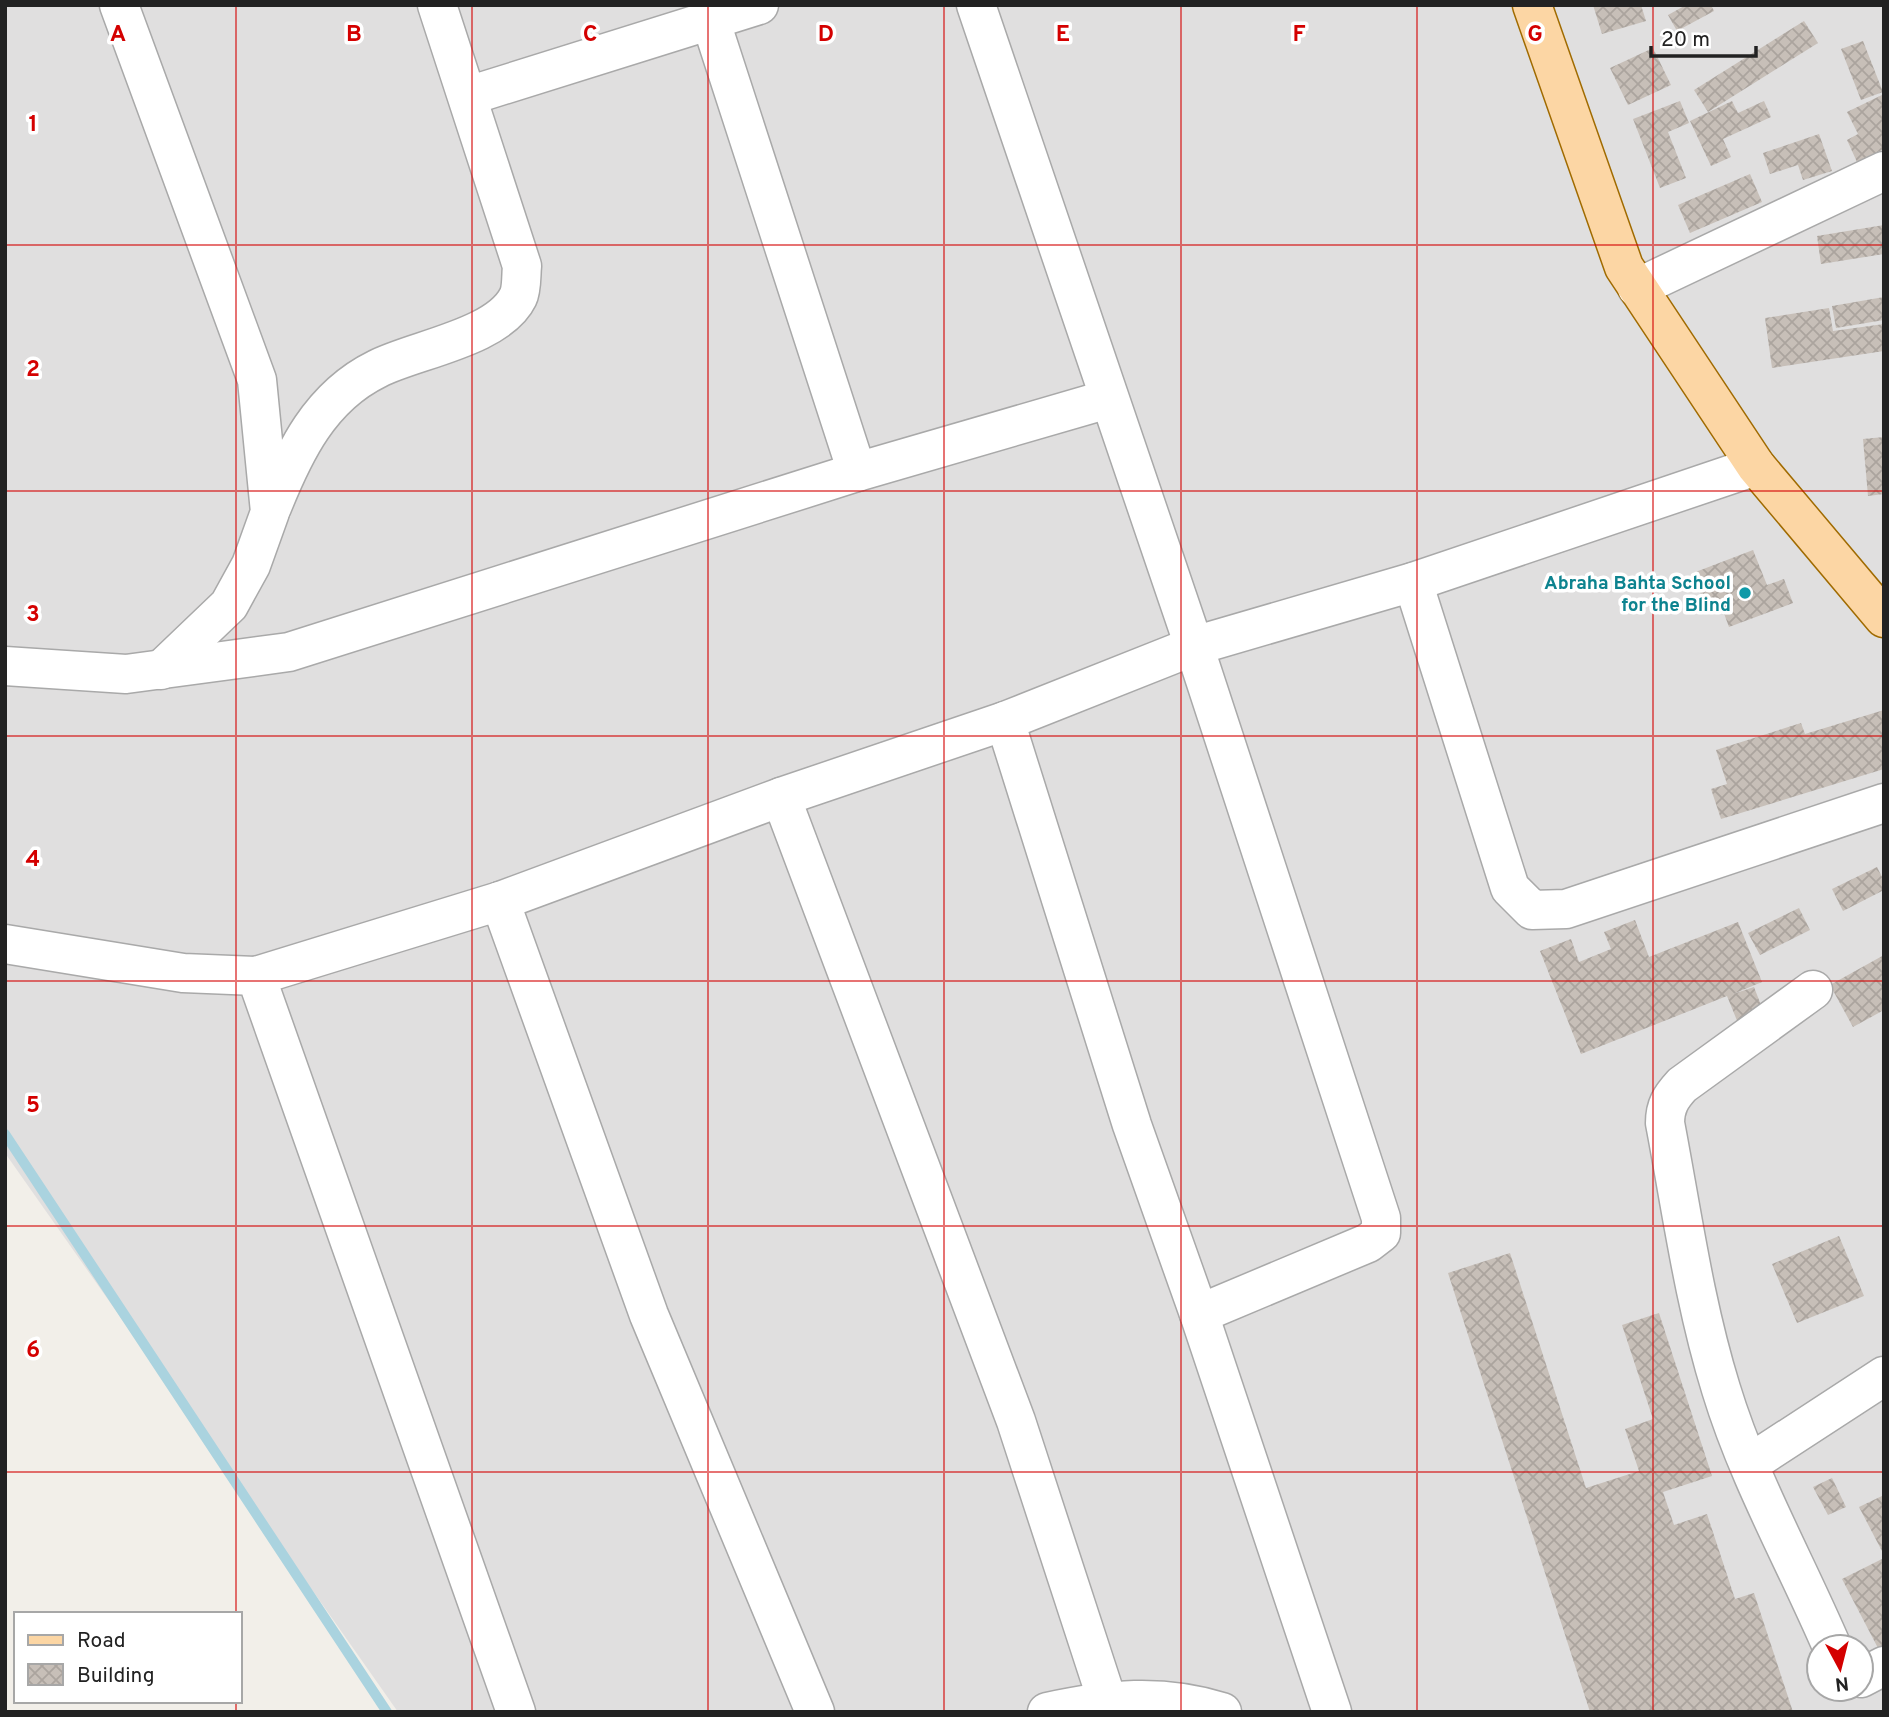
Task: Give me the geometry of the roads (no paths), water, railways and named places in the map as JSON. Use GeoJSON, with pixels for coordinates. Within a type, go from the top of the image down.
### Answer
{"type":"FeatureCollection","features":[{"type":"Feature","properties":{"kind":"main road"},"geometry":{"type":"LineString","coordinates":[[1532,5],[1612,240],[1637,288],[1756,466],[1884,618]]}},
{"type":"Feature","properties":{"kind":"street"},"geometry":{"type":"LineString","coordinates":[[119,5],[257,380],[270,512]]}},
{"type":"Feature","properties":{"kind":"street"},"geometry":{"type":"LineString","coordinates":[[144,672],[229,605],[251,565],[290,462],[310,426],[376,369],[435,350],[504,316],[519,296],[522,266],[438,5]]}},
{"type":"Feature","properties":{"kind":"street"},"geometry":{"type":"LineString","coordinates":[[468,96],[759,5]]}},
{"type":"Feature","properties":{"kind":"street"},"geometry":{"type":"LineString","coordinates":[[975,5],[1194,646],[1381,1218],[1381,1233],[1368,1243],[1199,1314]]}},
{"type":"Feature","properties":{"kind":"street"},"geometry":{"type":"LineString","coordinates":[[711,22],[857,471]]}},
{"type":"Feature","properties":{"kind":"street"},"geometry":{"type":"LineString","coordinates":[[1637,288],[1884,171]]}},
{"type":"Feature","properties":{"kind":"street"},"geometry":{"type":"LineString","coordinates":[[5,666],[144,672],[289,652],[857,471],[1108,399]]}},
{"type":"Feature","properties":{"kind":"street"},"geometry":{"type":"LineString","coordinates":[[5,944],[183,973],[256,976],[500,901],[781,797],[1004,721],[1194,646],[1413,582],[1756,466]]}},
{"type":"Feature","properties":{"kind":"street"},"geometry":{"type":"LineString","coordinates":[[1413,582],[1510,888],[1532,910],[1566,909],[1884,803]]}},
{"type":"Feature","properties":{"kind":"street"},"geometry":{"type":"LineString","coordinates":[[1004,721],[1132,1125],[1199,1314],[1332,1712]]}},
{"type":"Feature","properties":{"kind":"street"},"geometry":{"type":"LineString","coordinates":[[781,797],[1016,1421],[1107,1700]]}},
{"type":"Feature","properties":{"kind":"street"},"geometry":{"type":"LineString","coordinates":[[500,901],[649,1315],[815,1712]]}},
{"type":"Feature","properties":{"kind":"street"},"geometry":{"type":"LineString","coordinates":[[256,976],[516,1712]]}},
{"type":"Feature","properties":{"kind":"street"},"geometry":{"type":"LineString","coordinates":[[1813,990],[1682,1084],[1670,1098],[1665,1111],[1705,1332],[1721,1390],[1749,1464],[1826,1633]]}},
{"type":"Feature","properties":{"kind":"street"},"geometry":{"type":"LineString","coordinates":[[1749,1464],[1884,1376]]}},
{"type":"Feature","properties":{"kind":"street"},"geometry":{"type":"LineString","coordinates":[[1047,1712],[1107,1700],[1151,1700],[1222,1712]]}},
{"type":"Feature","properties":{"kind":"waterway"},"geometry":{"type":"LineString","coordinates":[[5,1134],[387,1712]]}},
{"type":"Feature","properties":{"kind":"place","name":"Abraha Bahta School for the Blind"},"geometry":{"type":"Point","coordinates":[1745,593]}}]}
